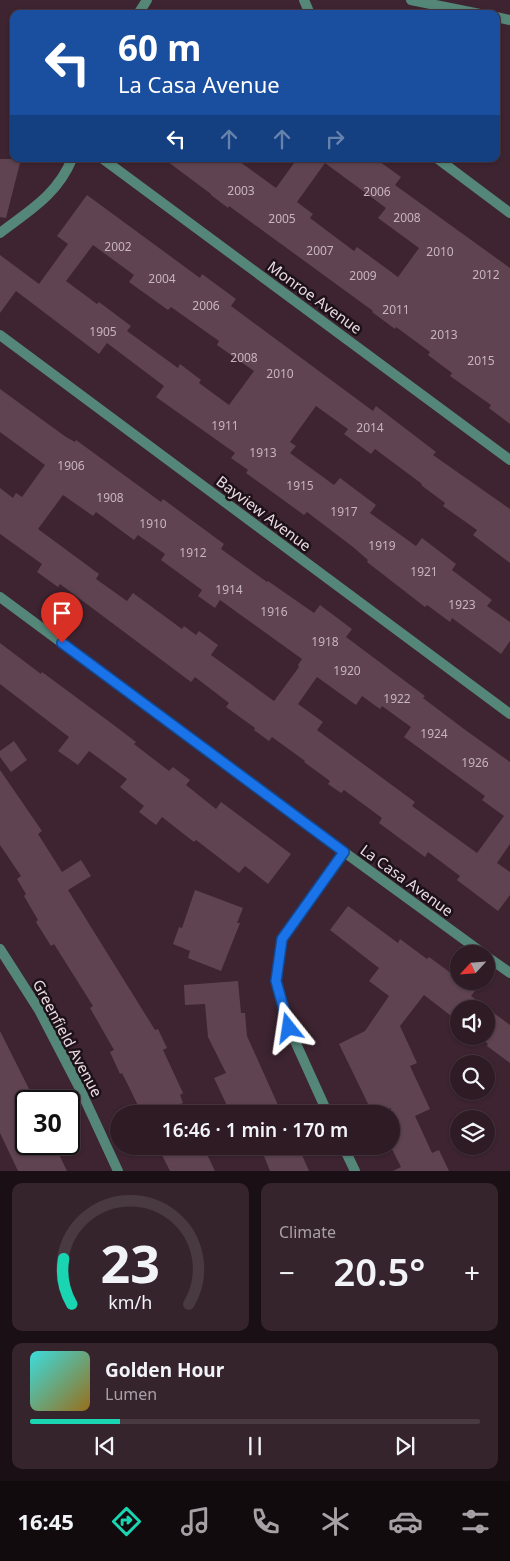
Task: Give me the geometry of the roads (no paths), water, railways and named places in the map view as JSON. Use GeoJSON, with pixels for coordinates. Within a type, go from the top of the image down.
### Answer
{"type":"FeatureCollection","features":[{"type":"Feature","properties":{"kind":"street"},"geometry":{"type":"LineString","coordinates":[[411,0],[460,10]]}},
{"type":"Feature","properties":{"kind":"street"},"geometry":{"type":"LineString","coordinates":[[0,233],[50,194],[61,182],[71,162]]}},
{"type":"Feature","properties":{"kind":"street","name":"Monroe Avenue"},"geometry":{"type":"LineString","coordinates":[[107,162],[510,460]]}},
{"type":"Feature","properties":{"kind":"street"},"geometry":{"type":"LineString","coordinates":[[442,162],[510,213]]}},
{"type":"Feature","properties":{"kind":"street","name":"Bayview Avenue"},"geometry":{"type":"LineString","coordinates":[[0,335],[510,714]]}},
{"type":"Feature","properties":{"kind":"street","name":"La Casa Avenue"},"geometry":{"type":"LineString","coordinates":[[0,597],[471,945]]}},
{"type":"Feature","properties":{"kind":"street"},"geometry":{"type":"LineString","coordinates":[[324,1105],[289,1028],[276,981],[282,939],[344,852]]}},
{"type":"Feature","properties":{"kind":"street","name":"Greenfield Avenue"},"geometry":{"type":"LineString","coordinates":[[0,949],[39,1010],[80,1089],[118,1171]]}},
{"type":"Feature","properties":{"kind":"street","name":"La Casa Avenue"},"geometry":{"type":"LineString","coordinates":[[495,962],[510,973]]}},
{"type":"Feature","properties":{"kind":"street"},"geometry":{"type":"LineString","coordinates":[[347,1155],[354,1171]]}}]}
